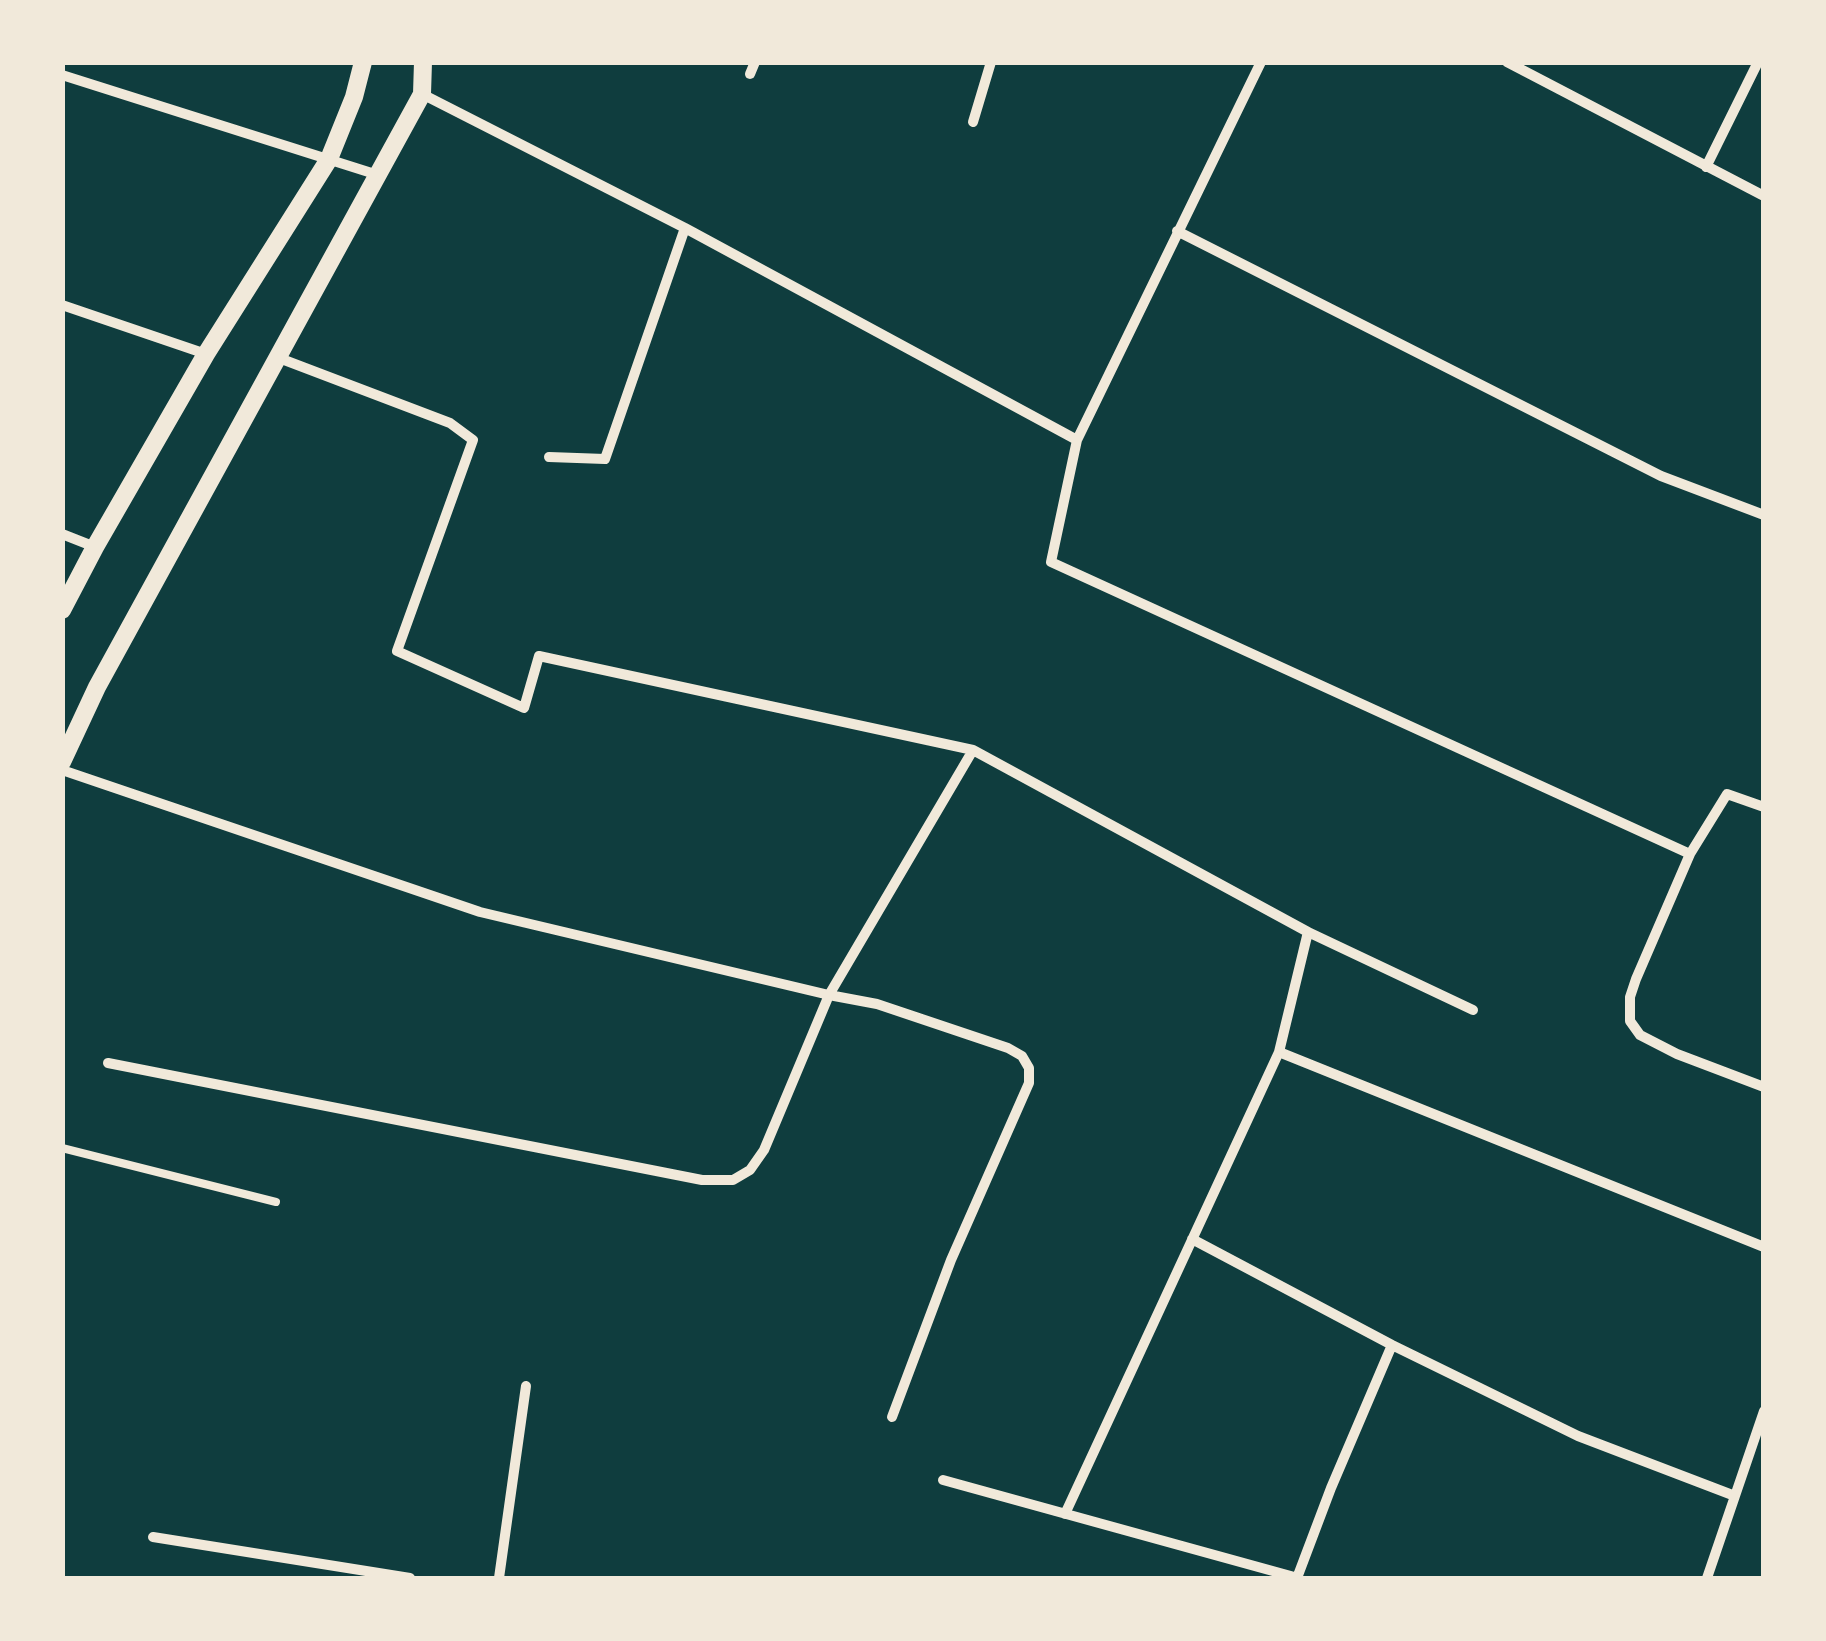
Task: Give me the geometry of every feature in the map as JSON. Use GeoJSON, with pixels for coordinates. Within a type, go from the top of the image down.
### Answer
{"type":"FeatureCollection","features":[{"type":"Feature","properties":{"kind":"street"},"geometry":{"type":"LineString","coordinates":[[62,610],[206,354],[329,158],[354,97],[363,62]]}},
{"type":"Feature","properties":{"kind":"street"},"geometry":{"type":"LineString","coordinates":[[62,762],[97,687],[422,94],[423,62]]}},
{"type":"Feature","properties":{"kind":"street"},"geometry":{"type":"LineString","coordinates":[[973,122],[991,62]]}},
{"type":"Feature","properties":{"kind":"street"},"geometry":{"type":"LineString","coordinates":[[1262,62],[1077,440],[1051,562],[1690,854]]}},
{"type":"Feature","properties":{"kind":"street"},"geometry":{"type":"LineString","coordinates":[[1508,62],[1764,196]]}},
{"type":"Feature","properties":{"kind":"street"},"geometry":{"type":"LineString","coordinates":[[1706,168],[1758,62]]}},
{"type":"Feature","properties":{"kind":"street"},"geometry":{"type":"LineString","coordinates":[[62,76],[378,175]]}},
{"type":"Feature","properties":{"kind":"street"},"geometry":{"type":"LineString","coordinates":[[422,94],[684,228],[1077,440]]}},
{"type":"Feature","properties":{"kind":"street"},"geometry":{"type":"LineString","coordinates":[[548,457],[605,459],[684,228]]}},
{"type":"Feature","properties":{"kind":"street"},"geometry":{"type":"LineString","coordinates":[[1177,231],[1661,476],[1764,515]]}},
{"type":"Feature","properties":{"kind":"street"},"geometry":{"type":"LineString","coordinates":[[62,304],[206,354]]}},
{"type":"Feature","properties":{"kind":"street"},"geometry":{"type":"LineString","coordinates":[[279,358],[450,423],[473,440],[396,651],[524,708],[539,656],[972,750],[1308,932],[1473,1010]]}},
{"type":"Feature","properties":{"kind":"street"},"geometry":{"type":"LineString","coordinates":[[62,534],[95,547]]}},
{"type":"Feature","properties":{"kind":"street"},"geometry":{"type":"LineString","coordinates":[[108,1063],[702,1180],[733,1180],[750,1170],[764,1150],[829,994],[972,750]]}},
{"type":"Feature","properties":{"kind":"street"},"geometry":{"type":"LineString","coordinates":[[62,770],[480,912],[877,1004],[1022,1056],[1029,1068],[1030,1083],[1023,1103],[951,1260],[892,1417]]}},
{"type":"Feature","properties":{"kind":"street"},"geometry":{"type":"LineString","coordinates":[[1764,807],[1727,794],[1690,854],[1630,997],[1630,1021],[1640,1035],[1677,1054],[1764,1087]]}},
{"type":"Feature","properties":{"kind":"street"},"geometry":{"type":"LineString","coordinates":[[1065,1514],[1279,1052],[1308,932]]}},
{"type":"Feature","properties":{"kind":"street"},"geometry":{"type":"LineString","coordinates":[[1279,1052],[1764,1247]]}},
{"type":"Feature","properties":{"kind":"street"},"geometry":{"type":"LineString","coordinates":[[1192,1239],[1392,1345],[1578,1436],[1735,1496]]}},
{"type":"Feature","properties":{"kind":"street"},"geometry":{"type":"LineString","coordinates":[[943,1480],[1297,1578],[1392,1345]]}},
{"type":"Feature","properties":{"kind":"street"},"geometry":{"type":"LineString","coordinates":[[499,1578],[526,1386]]}},
{"type":"Feature","properties":{"kind":"street"},"geometry":{"type":"LineString","coordinates":[[1706,1578],[1764,1412]]}},
{"type":"Feature","properties":{"kind":"street"},"geometry":{"type":"LineString","coordinates":[[153,1536],[410,1578]]}},
{"type":"Feature","properties":{"kind":"lane"},"geometry":{"type":"LineString","coordinates":[[62,1148],[276,1202]]}}]}
